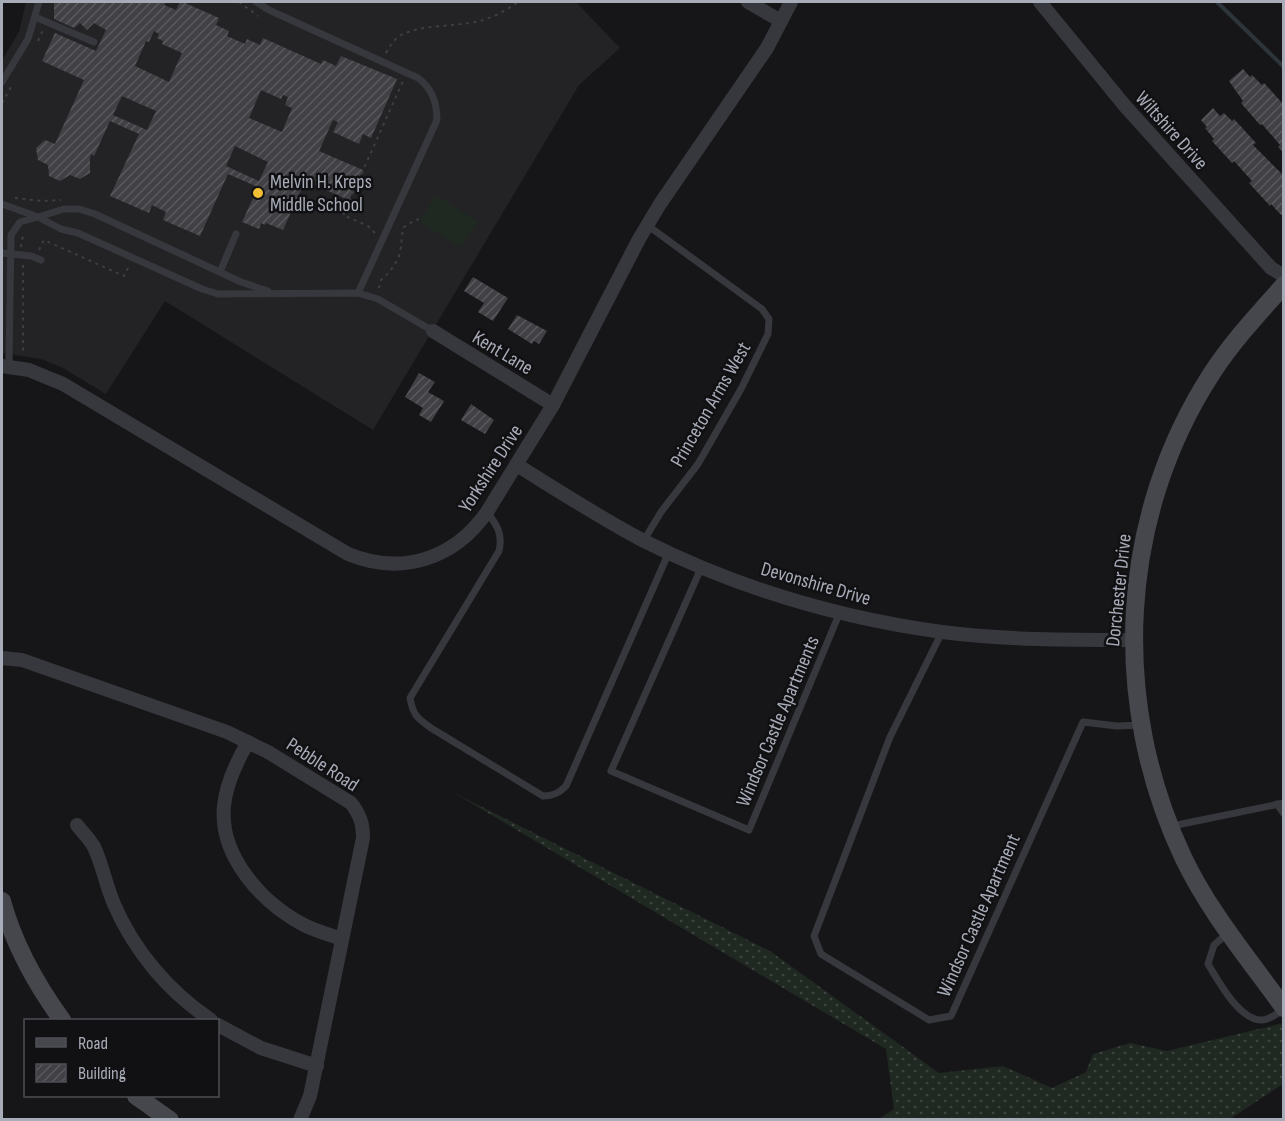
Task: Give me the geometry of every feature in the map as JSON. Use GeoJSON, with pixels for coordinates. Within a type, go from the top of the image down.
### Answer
{"type":"FeatureCollection","features":[{"type":"Feature","properties":{"kind":"street"},"geometry":{"type":"LineString","coordinates":[[748,2],[781,21]]}},
{"type":"Feature","properties":{"kind":"street","name":"Yorkshire Drive"},"geometry":{"type":"LineString","coordinates":[[5,366],[42,374],[63,384],[338,548],[361,559],[396,564],[431,558],[463,539],[487,512],[553,405],[647,225],[757,63],[792,2]]}},
{"type":"Feature","properties":{"kind":"street","name":"Wiltshire Drive"},"geometry":{"type":"LineString","coordinates":[[1040,2],[1150,135],[1270,268],[1284,276]]}},
{"type":"Feature","properties":{"kind":"street","name":"Dorchester Drive"},"geometry":{"type":"LineString","coordinates":[[1282,1005],[1228,933],[1200,890],[1170,826],[1153,777],[1141,725],[1135,681],[1133,640],[1139,570],[1146,531],[1156,493],[1179,435],[1194,404],[1228,350],[1284,285]]}},
{"type":"Feature","properties":{"kind":"street","name":"Kent Lane"},"geometry":{"type":"LineString","coordinates":[[433,331],[553,405]]}},
{"type":"Feature","properties":{"kind":"street","name":"Devonshire Drive"},"geometry":{"type":"LineString","coordinates":[[517,465],[592,512],[644,540],[702,566],[787,598],[840,612],[942,632],[1006,638],[1133,640]]}},
{"type":"Feature","properties":{"kind":"street","name":"Pebble Road"},"geometry":{"type":"LineString","coordinates":[[2,658],[22,660],[227,732],[351,803],[359,814],[363,824],[363,838],[317,1066],[310,1096],[300,1119]]}},
{"type":"Feature","properties":{"kind":"street"},"geometry":{"type":"LineString","coordinates":[[248,742],[228,786],[224,804],[225,832],[230,846],[249,880],[278,909],[304,925],[342,939]]}},
{"type":"Feature","properties":{"kind":"street"},"geometry":{"type":"LineString","coordinates":[[77,825],[94,846],[114,904],[124,926],[140,951],[173,990],[210,1019]]}},
{"type":"Feature","properties":{"kind":"street"},"geometry":{"type":"LineString","coordinates":[[2,901],[27,965],[42,993],[61,1019]]}},
{"type":"Feature","properties":{"kind":"street"},"geometry":{"type":"LineString","coordinates":[[219,1026],[261,1048],[317,1066]]}},
{"type":"Feature","properties":{"kind":"street"},"geometry":{"type":"LineString","coordinates":[[138,1097],[163,1118]]}},
{"type":"Feature","properties":{"kind":"lane"},"geometry":{"type":"LineString","coordinates":[[2,82],[27,39],[39,2]]}},
{"type":"Feature","properties":{"kind":"lane"},"geometry":{"type":"LineString","coordinates":[[256,2],[418,78],[427,84],[437,109],[437,120],[358,293]]}},
{"type":"Feature","properties":{"kind":"lane"},"geometry":{"type":"LineString","coordinates":[[35,17],[94,42]]}},
{"type":"Feature","properties":{"kind":"lane"},"geometry":{"type":"LineString","coordinates":[[2,204],[38,217],[61,229],[78,233],[202,289],[218,294],[358,293],[378,299],[433,331]]}},
{"type":"Feature","properties":{"kind":"lane"},"geometry":{"type":"LineString","coordinates":[[5,366],[12,253],[11,235],[20,222],[64,208],[79,209],[95,214],[220,272],[270,292]]}},
{"type":"Feature","properties":{"kind":"lane","name":"Princeton Arms West"},"geometry":{"type":"LineString","coordinates":[[644,540],[661,512],[698,465],[741,389],[768,334],[769,319],[762,309],[647,225]]}},
{"type":"Feature","properties":{"kind":"lane"},"geometry":{"type":"LineString","coordinates":[[220,272],[236,234]]}},
{"type":"Feature","properties":{"kind":"lane"},"geometry":{"type":"LineString","coordinates":[[2,253],[31,256],[41,260]]}},
{"type":"Feature","properties":{"kind":"lane"},"geometry":{"type":"LineString","coordinates":[[487,512],[499,527],[501,536],[499,550],[410,698],[414,715],[431,728],[543,796],[550,796],[566,786],[669,552]]}},
{"type":"Feature","properties":{"kind":"lane","name":"Windsor Castle Apartments"},"geometry":{"type":"LineString","coordinates":[[702,566],[611,771],[749,830],[840,612]]}},
{"type":"Feature","properties":{"kind":"lane","name":"Windsor Castle Apartment"},"geometry":{"type":"LineString","coordinates":[[942,632],[890,738],[814,936],[820,954],[928,1020],[951,1016],[1083,722],[1117,726],[1141,725]]}},
{"type":"Feature","properties":{"kind":"lane"},"geometry":{"type":"LineString","coordinates":[[1170,826],[1280,803],[1284,814]]}},
{"type":"Feature","properties":{"kind":"lane"},"geometry":{"type":"LineString","coordinates":[[1228,933],[1214,945],[1208,964],[1224,991],[1248,1016],[1260,1020],[1268,1019],[1282,1005]]}},
{"type":"Feature","properties":{"kind":"path"},"geometry":{"type":"LineString","coordinates":[[239,2],[262,17]]}},
{"type":"Feature","properties":{"kind":"path"},"geometry":{"type":"LineString","coordinates":[[386,54],[400,36],[414,30],[482,20],[518,2]]}},
{"type":"Feature","properties":{"kind":"path"},"geometry":{"type":"LineString","coordinates":[[375,238],[372,229],[343,215],[403,81],[395,78]]}},
{"type":"Feature","properties":{"kind":"path"},"geometry":{"type":"LineString","coordinates":[[379,288],[380,281],[389,273],[400,252],[400,238],[404,227],[421,219]]}},
{"type":"Feature","properties":{"kind":"path"},"geometry":{"type":"LineString","coordinates":[[21,247],[24,231]]}},
{"type":"Feature","properties":{"kind":"path"},"geometry":{"type":"LineString","coordinates":[[39,250],[44,240],[124,276],[129,266]]}},
{"type":"Feature","properties":{"kind":"path"},"geometry":{"type":"LineString","coordinates":[[23,264],[23,355]]}},
{"type":"Feature","properties":{"kind":"shaded area","name":"Melvin H. Kreps Middle School"},"geometry":{"type":"Polygon","coordinates":[[[26,2],[576,2],[620,48],[579,85],[373,430],[165,301],[106,394],[63,368],[41,359],[2,353],[2,60],[19,32],[26,2]]]}},
{"type":"Feature","properties":{"kind":"shaded area"},"geometry":{"type":"Polygon","coordinates":[[[436,195],[478,221],[461,248],[419,222],[436,195]]]}},
{"type":"Feature","properties":{"kind":"shaded area"},"geometry":{"type":"Polygon","coordinates":[[[456,794],[770,951],[939,1073],[1003,1066],[1052,1088],[1086,1072],[1093,1054],[1130,1043],[1167,1051],[1283,1023],[1283,1084],[1230,1119],[879,1119],[894,1109],[886,1049],[456,794]]]}},
{"type":"Feature","properties":{"kind":"building","name":"Melvin H. Kreps Middle School"},"geometry":{"type":"Polygon","coordinates":[[[54,2],[166,2],[164,5],[176,10],[180,2],[183,2],[219,18],[216,25],[229,31],[227,36],[245,44],[247,39],[260,45],[263,38],[321,64],[323,60],[336,66],[341,56],[397,79],[371,138],[363,134],[359,144],[333,132],[338,122],[333,120],[319,151],[363,170],[349,200],[305,181],[283,230],[266,223],[265,225],[261,223],[259,229],[242,222],[258,187],[228,174],[200,236],[163,220],[166,212],[152,205],[149,213],[110,196],[139,134],[110,121],[94,156],[91,154],[90,173],[80,179],[70,175],[60,181],[49,176],[48,165],[38,160],[36,148],[45,140],[55,144],[84,80],[42,61],[55,33],[96,51],[106,30],[94,23],[87,30],[80,23],[74,28],[54,19],[54,2]],[[154,31],[149,42],[146,41],[135,66],[169,82],[182,53],[162,44],[163,41],[157,38],[159,34],[154,31]],[[261,90],[249,118],[282,132],[292,108],[285,105],[288,97],[283,95],[281,99],[261,90]],[[122,96],[113,115],[147,130],[156,111],[122,96]],[[235,146],[226,166],[259,181],[268,162],[235,146]]]}},
{"type":"Feature","properties":{"kind":"building"},"geometry":{"type":"Polygon","coordinates":[[[1243,69],[1262,85],[1264,83],[1284,105],[1282,109],[1284,111],[1284,153],[1262,124],[1260,125],[1241,103],[1243,101],[1229,81],[1243,69]]]}},
{"type":"Feature","properties":{"kind":"building"},"geometry":{"type":"Polygon","coordinates":[[[1213,108],[1220,116],[1224,113],[1232,121],[1234,119],[1256,143],[1253,145],[1284,176],[1284,213],[1281,215],[1249,183],[1252,181],[1234,161],[1232,163],[1212,141],[1214,139],[1201,120],[1213,108]]]}},
{"type":"Feature","properties":{"kind":"building"},"geometry":{"type":"Polygon","coordinates":[[[473,277],[508,298],[493,321],[478,312],[484,303],[464,291],[473,277]]]}},
{"type":"Feature","properties":{"kind":"building"},"geometry":{"type":"Polygon","coordinates":[[[517,315],[547,331],[539,344],[534,341],[532,344],[508,329],[517,315]]]}},
{"type":"Feature","properties":{"kind":"building"},"geometry":{"type":"Polygon","coordinates":[[[419,373],[435,382],[428,392],[444,401],[431,422],[419,415],[423,408],[405,397],[419,373]]]}},
{"type":"Feature","properties":{"kind":"building"},"geometry":{"type":"Polygon","coordinates":[[[471,404],[494,420],[485,434],[461,420],[471,404]]]}},
{"type":"Feature","properties":{"kind":"waterway"},"geometry":{"type":"LineString","coordinates":[[1217,2],[1284,67]]}},
{"type":"Feature","properties":{"kind":"place","name":"Melvin H. Kreps Middle School"},"geometry":{"type":"Point","coordinates":[258,193]}}]}
